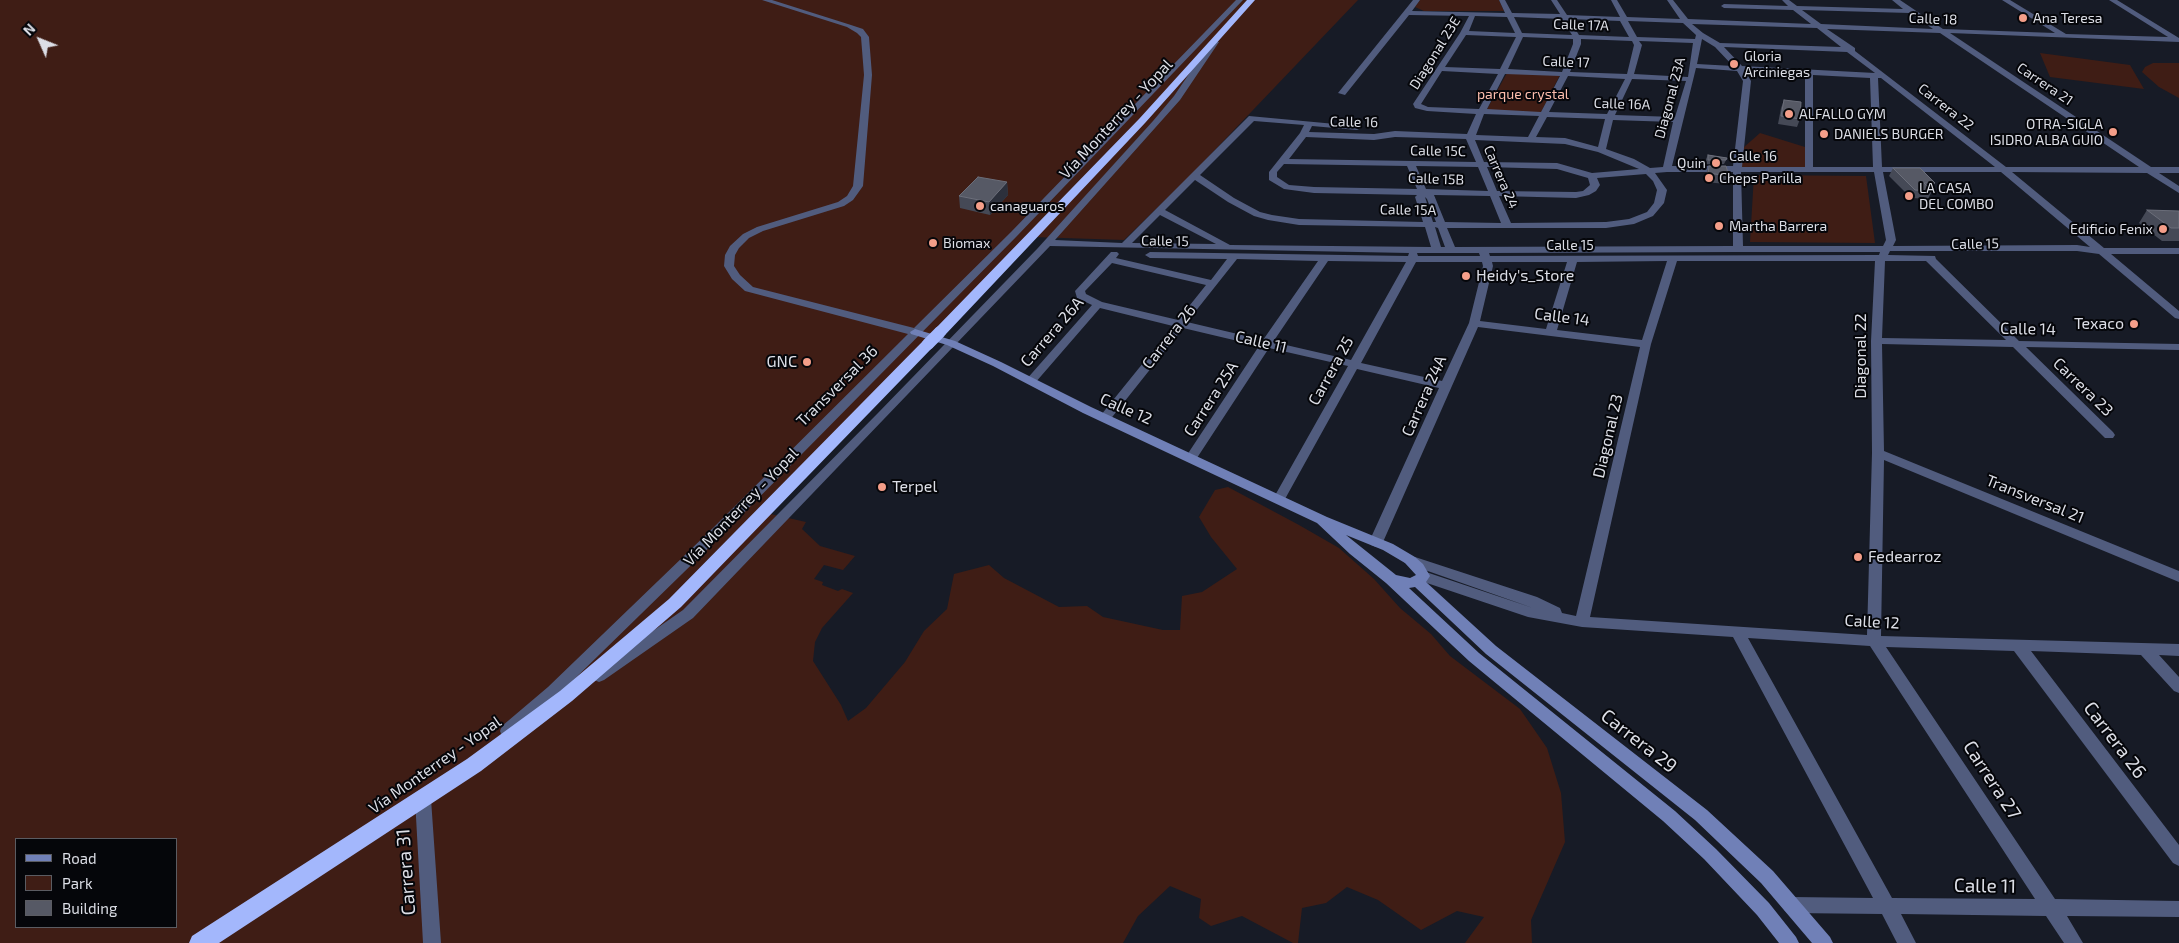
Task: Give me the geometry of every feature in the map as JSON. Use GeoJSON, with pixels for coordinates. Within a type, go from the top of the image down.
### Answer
{"type":"FeatureCollection","features":[{"type":"Feature","properties":{"kind":"highway","name":"Vía Monterrey - Yopal"},"geometry":{"type":"LineString","coordinates":[[1239,16],[1251,0]]}},
{"type":"Feature","properties":{"kind":"highway","name":"Vía Monterrey - Yopal"},"geometry":{"type":"LineString","coordinates":[[200,943],[446,784],[566,696],[675,603],[940,332],[1142,121],[1239,16],[1257,0]]}},
{"type":"Feature","properties":{"kind":"main road","name":"Calle 12"},"geometry":{"type":"LineString","coordinates":[[915,332],[952,343],[1105,418],[1322,520]]}},
{"type":"Feature","properties":{"kind":"main road","name":"Carrera 29"},"geometry":{"type":"LineString","coordinates":[[1322,520],[1376,542],[1410,560],[1418,567],[1420,579],[1491,650],[1701,815],[1767,877],[1824,943]]}},
{"type":"Feature","properties":{"kind":"main road"},"geometry":{"type":"LineString","coordinates":[[1322,520],[1355,551],[1391,579],[1474,657],[1669,816],[1710,854],[1763,909],[1790,943]]}},
{"type":"Feature","properties":{"kind":"main road"},"geometry":{"type":"LineString","coordinates":[[1391,579],[1402,583],[1420,579]]}},
{"type":"Feature","properties":{"kind":"street"},"geometry":{"type":"LineString","coordinates":[[765,0],[850,26],[860,31],[865,37],[868,75],[858,186],[850,198],[841,204],[760,229],[746,236],[732,250],[728,266],[736,277],[749,289],[915,332]]}},
{"type":"Feature","properties":{"kind":"street","name":"Transversal 36"},"geometry":{"type":"LineString","coordinates":[[446,784],[545,697],[616,630],[1041,206],[1240,0]]}},
{"type":"Feature","properties":{"kind":"street"},"geometry":{"type":"LineString","coordinates":[[1342,92],[1409,13],[1417,0]]}},
{"type":"Feature","properties":{"kind":"street"},"geometry":{"type":"LineString","coordinates":[[1470,138],[1481,112],[1520,36],[1502,0]]}},
{"type":"Feature","properties":{"kind":"street"},"geometry":{"type":"LineString","coordinates":[[1531,139],[1565,74],[1577,44],[1577,38],[1554,0]]}},
{"type":"Feature","properties":{"kind":"street"},"geometry":{"type":"LineString","coordinates":[[1601,150],[1610,116],[1630,76],[1638,45],[1614,0]]}},
{"type":"Feature","properties":{"kind":"street"},"geometry":{"type":"LineString","coordinates":[[1670,0],[1699,38],[1718,45],[1852,50]]}},
{"type":"Feature","properties":{"kind":"street","name":"Carrera 22"},"geometry":{"type":"LineString","coordinates":[[1785,0],[1852,50],[1878,76],[2004,170],[2179,316]]}},
{"type":"Feature","properties":{"kind":"street","name":"Carrera 21"},"geometry":{"type":"LineString","coordinates":[[1896,0],[2179,190]]}},
{"type":"Feature","properties":{"kind":"street"},"geometry":{"type":"LineString","coordinates":[[2005,0],[2066,36]]}},
{"type":"Feature","properties":{"kind":"street"},"geometry":{"type":"LineString","coordinates":[[2112,0],[2179,40]]}},
{"type":"Feature","properties":{"kind":"street"},"geometry":{"type":"LineString","coordinates":[[1724,6],[1913,11]]}},
{"type":"Feature","properties":{"kind":"street","name":"Calle 18"},"geometry":{"type":"LineString","coordinates":[[1409,13],[2179,40]]}},
{"type":"Feature","properties":{"kind":"street","name":"Diagonal 23E"},"geometry":{"type":"LineString","coordinates":[[1417,104],[1477,14]]}},
{"type":"Feature","properties":{"kind":"street","name":"Calle 17A"},"geometry":{"type":"LineString","coordinates":[[1464,33],[1636,40],[1699,38]]}},
{"type":"Feature","properties":{"kind":"street","name":"Diagonal 23A"},"geometry":{"type":"LineString","coordinates":[[1666,168],[1678,120],[1692,79],[1699,38]]}},
{"type":"Feature","properties":{"kind":"street"},"geometry":{"type":"LineString","coordinates":[[528,724],[688,614],[1040,251],[1177,98],[1215,42]]}},
{"type":"Feature","properties":{"kind":"street"},"geometry":{"type":"LineString","coordinates":[[1718,45],[1740,69],[1747,81],[1737,170],[1738,250]]}},
{"type":"Feature","properties":{"kind":"street"},"geometry":{"type":"LineString","coordinates":[[1694,66],[1878,76]]}},
{"type":"Feature","properties":{"kind":"street","name":"Calle 17"},"geometry":{"type":"LineString","coordinates":[[1440,69],[1692,79]]}},
{"type":"Feature","properties":{"kind":"street"},"geometry":{"type":"LineString","coordinates":[[1809,73],[1809,169]]}},
{"type":"Feature","properties":{"kind":"street","name":"Diagonal 22"},"geometry":{"type":"LineString","coordinates":[[1874,641],[1878,454],[1876,341],[1883,254],[1891,240],[1878,170],[1878,76]]}},
{"type":"Feature","properties":{"kind":"street","name":"Calle 16A"},"geometry":{"type":"LineString","coordinates":[[1417,104],[1427,110],[1678,120]]}},
{"type":"Feature","properties":{"kind":"street"},"geometry":{"type":"LineString","coordinates":[[1124,246],[1195,176],[1248,120],[1259,117],[1395,134]]}},
{"type":"Feature","properties":{"kind":"street"},"geometry":{"type":"LineString","coordinates":[[1282,161],[1304,134],[1309,124]]}},
{"type":"Feature","properties":{"kind":"street","name":"Calle 16"},"geometry":{"type":"LineString","coordinates":[[1304,134],[1374,137],[1395,134],[1565,141],[1601,150],[1647,170],[1666,168],[1737,170],[2179,170]]}},
{"type":"Feature","properties":{"kind":"street","name":"Carrera 24"},"geometry":{"type":"LineString","coordinates":[[1470,138],[1480,166],[1507,226]]}},
{"type":"Feature","properties":{"kind":"street","name":"Calle 15C"},"geometry":{"type":"LineString","coordinates":[[1282,161],[1557,166],[1591,176]]}},
{"type":"Feature","properties":{"kind":"street","name":"Calle 15B"},"geometry":{"type":"LineString","coordinates":[[1282,161],[1273,172],[1272,178],[1279,183],[1298,190],[1494,195],[1581,194],[1593,189],[1595,181],[1591,176]]}},
{"type":"Feature","properties":{"kind":"street"},"geometry":{"type":"LineString","coordinates":[[1411,164],[1423,193],[1430,196],[1451,250]]}},
{"type":"Feature","properties":{"kind":"street"},"geometry":{"type":"LineString","coordinates":[[1591,176],[1647,170]]}},
{"type":"Feature","properties":{"kind":"street","name":"Calle 15A"},"geometry":{"type":"LineString","coordinates":[[1195,176],[1231,200],[1271,218],[1299,222],[1606,226],[1631,222],[1650,214],[1659,203],[1662,190],[1647,170]]}},
{"type":"Feature","properties":{"kind":"street"},"geometry":{"type":"LineString","coordinates":[[1423,193],[1420,197],[1437,250]]}},
{"type":"Feature","properties":{"kind":"street"},"geometry":{"type":"LineString","coordinates":[[1159,211],[1231,252]]}},
{"type":"Feature","properties":{"kind":"street","name":"Calle 15"},"geometry":{"type":"LineString","coordinates":[[1047,243],[1231,252]]}},
{"type":"Feature","properties":{"kind":"street","name":"Calle 15"},"geometry":{"type":"LineString","coordinates":[[1040,251],[1112,257],[1231,252],[1413,255],[1437,250],[1451,250],[1572,259],[1673,259],[2077,248],[2099,251],[2179,251]]}},
{"type":"Feature","properties":{"kind":"street","name":"Calle 15"},"geometry":{"type":"LineString","coordinates":[[1257,252],[1325,258],[1738,250],[1883,254],[1928,258],[2085,256],[2099,251]]}},
{"type":"Feature","properties":{"kind":"street","name":"Carrera 26"},"geometry":{"type":"LineString","coordinates":[[1105,418],[1212,283],[1231,252]]}},
{"type":"Feature","properties":{"kind":"street","name":"Carrera 24A"},"geometry":{"type":"LineString","coordinates":[[1376,542],[1474,323],[1488,266],[1485,254]]}},
{"type":"Feature","properties":{"kind":"street","name":"Carrera 25"},"geometry":{"type":"LineString","coordinates":[[1279,499],[1413,255]]}},
{"type":"Feature","properties":{"kind":"street"},"geometry":{"type":"LineString","coordinates":[[1112,257],[1212,283]]}},
{"type":"Feature","properties":{"kind":"street","name":"Calle 11"},"geometry":{"type":"LineString","coordinates":[[1112,257],[1080,292],[1081,296],[1098,304],[1447,386]]}},
{"type":"Feature","properties":{"kind":"street","name":"Carrera 25A"},"geometry":{"type":"LineString","coordinates":[[1192,458],[1266,344],[1325,258]]}},
{"type":"Feature","properties":{"kind":"street","name":"Carrera 23"},"geometry":{"type":"LineString","coordinates":[[1928,258],[2109,435]]}},
{"type":"Feature","properties":{"kind":"street"},"geometry":{"type":"LineString","coordinates":[[1551,332],[1572,259]]}},
{"type":"Feature","properties":{"kind":"street","name":"Diagonal 23"},"geometry":{"type":"LineString","coordinates":[[1582,622],[1646,344],[1673,259]]}},
{"type":"Feature","properties":{"kind":"street","name":"Carrera 26A"},"geometry":{"type":"LineString","coordinates":[[1031,381],[1098,304]]}},
{"type":"Feature","properties":{"kind":"street","name":"Calle 14"},"geometry":{"type":"LineString","coordinates":[[1474,323],[1646,344]]}},
{"type":"Feature","properties":{"kind":"street","name":"Calle 14"},"geometry":{"type":"LineString","coordinates":[[1876,341],[2179,347]]}},
{"type":"Feature","properties":{"kind":"street","name":"Transversal 21"},"geometry":{"type":"LineString","coordinates":[[1878,454],[2179,577]]}},
{"type":"Feature","properties":{"kind":"street","name":"Calle 12"},"geometry":{"type":"LineString","coordinates":[[1410,560],[1532,601],[1564,617]]}},
{"type":"Feature","properties":{"kind":"street","name":"Calle 12"},"geometry":{"type":"LineString","coordinates":[[1420,579],[1528,612],[1564,617],[1582,622],[1874,641],[2179,650]]}},
{"type":"Feature","properties":{"kind":"street"},"geometry":{"type":"LineString","coordinates":[[1737,632],[1908,943]]}},
{"type":"Feature","properties":{"kind":"street","name":"Carrera 27"},"geometry":{"type":"LineString","coordinates":[[1874,641],[2074,943]]}},
{"type":"Feature","properties":{"kind":"street","name":"Carrera 26"},"geometry":{"type":"LineString","coordinates":[[2019,646],[2179,858]]}},
{"type":"Feature","properties":{"kind":"street"},"geometry":{"type":"LineString","coordinates":[[2145,649],[2179,687]]}},
{"type":"Feature","properties":{"kind":"street","name":"Carrera 31"},"geometry":{"type":"LineString","coordinates":[[423,799],[432,943]]}},
{"type":"Feature","properties":{"kind":"street","name":"Calle 11"},"geometry":{"type":"LineString","coordinates":[[1791,905],[2179,909]]}},
{"type":"Feature","properties":{"kind":"green space"},"geometry":{"type":"Polygon","coordinates":[[[0,0],[1358,0],[1191,175],[1124,240],[1033,237],[766,513],[806,522],[802,529],[820,546],[855,556],[843,570],[824,565],[814,579],[823,582],[822,585],[838,591],[842,589],[853,593],[822,628],[815,642],[813,661],[841,705],[848,721],[866,708],[905,662],[924,631],[947,609],[954,574],[989,565],[1004,578],[1059,607],[1087,606],[1103,617],[1163,630],[1180,630],[1182,596],[1202,592],[1237,569],[1211,537],[1199,517],[1215,490],[1228,487],[1339,548],[1374,579],[1400,608],[1431,634],[1450,656],[1520,709],[1547,748],[1561,793],[1565,842],[1531,920],[1532,943],[1465,943],[1484,917],[1457,911],[1421,930],[1378,900],[1347,887],[1326,903],[1302,908],[1298,943],[1293,943],[1242,916],[1211,926],[1199,918],[1201,899],[1170,886],[1138,916],[1123,943],[0,943],[0,0]]]}},
{"type":"Feature","properties":{"kind":"green space"},"geometry":{"type":"Polygon","coordinates":[[[1420,0],[1499,0],[1504,11],[1424,11],[1415,7],[1420,0]]]}},
{"type":"Feature","properties":{"kind":"green space"},"geometry":{"type":"Polygon","coordinates":[[[2040,53],[2130,65],[2144,89],[2050,77],[2040,53]]]}},
{"type":"Feature","properties":{"kind":"green space"},"geometry":{"type":"Polygon","coordinates":[[[2153,63],[2179,63],[2179,98],[2159,87],[2142,72],[2145,67],[2153,63]]]}},
{"type":"Feature","properties":{"kind":"green space","name":"parque crystal"},"geometry":{"type":"Polygon","coordinates":[[[1507,73],[1560,75],[1540,114],[1486,111],[1507,73]]]}},
{"type":"Feature","properties":{"kind":"green space"},"geometry":{"type":"Polygon","coordinates":[[[1760,133],[1805,147],[1805,168],[1740,168],[1743,148],[1760,133]]]}},
{"type":"Feature","properties":{"kind":"green space"},"geometry":{"type":"Polygon","coordinates":[[[1754,175],[1866,176],[1875,243],[1750,242],[1754,175]]]}},
{"type":"Feature","properties":{"kind":"building"},"geometry":{"type":"Polygon","coordinates":[[[1784,100],[1801,102],[1800,119],[1781,116],[1784,100]]]}},
{"type":"Feature","properties":{"kind":"building"},"geometry":{"type":"Polygon","coordinates":[[[1708,155],[1727,158],[1726,160],[1708,160],[1708,155]]]}},
{"type":"Feature","properties":{"kind":"building"},"geometry":{"type":"Polygon","coordinates":[[[1709,166],[1726,166],[1729,176],[1708,173],[1709,166]]]}},
{"type":"Feature","properties":{"kind":"building"},"geometry":{"type":"Polygon","coordinates":[[[1893,168],[1920,168],[1935,183],[1924,183],[1932,191],[1915,190],[1893,168]]]}},
{"type":"Feature","properties":{"kind":"building"},"geometry":{"type":"Polygon","coordinates":[[[978,177],[1007,182],[989,202],[959,196],[978,177]]]}},
{"type":"Feature","properties":{"kind":"building"},"geometry":{"type":"Polygon","coordinates":[[[2147,210],[2179,211],[2179,228],[2171,228],[2147,210]]]}},
{"type":"Feature","properties":{"kind":"place","name":"Ana Teresa"},"geometry":{"type":"Point","coordinates":[2023,18]}},
{"type":"Feature","properties":{"kind":"place","name":"Gloria Arciniegas"},"geometry":{"type":"Point","coordinates":[1734,64]}},
{"type":"Feature","properties":{"kind":"place","name":"ALFALLO GYM"},"geometry":{"type":"Point","coordinates":[1789,114]}},
{"type":"Feature","properties":{"kind":"place","name":"OTRA-SIGLA ISIDRO ALBA GUIO"},"geometry":{"type":"Point","coordinates":[2113,132]}},
{"type":"Feature","properties":{"kind":"place","name":"DANIELS BURGER"},"geometry":{"type":"Point","coordinates":[1824,134]}},
{"type":"Feature","properties":{"kind":"place","name":"Quin"},"geometry":{"type":"Point","coordinates":[1716,163]}},
{"type":"Feature","properties":{"kind":"place","name":"Cheps Parilla"},"geometry":{"type":"Point","coordinates":[1709,178]}},
{"type":"Feature","properties":{"kind":"place","name":"LA CASA DEL COMBO"},"geometry":{"type":"Point","coordinates":[1909,196]}},
{"type":"Feature","properties":{"kind":"place","name":"canaguaros"},"geometry":{"type":"Point","coordinates":[980,206]}},
{"type":"Feature","properties":{"kind":"place","name":"Martha Barrera"},"geometry":{"type":"Point","coordinates":[1719,226]}},
{"type":"Feature","properties":{"kind":"place","name":"Edificio Fenix"},"geometry":{"type":"Point","coordinates":[2163,229]}},
{"type":"Feature","properties":{"kind":"place","name":"Biomax"},"geometry":{"type":"Point","coordinates":[933,243]}},
{"type":"Feature","properties":{"kind":"place","name":"Heidy's_Store"},"geometry":{"type":"Point","coordinates":[1466,276]}},
{"type":"Feature","properties":{"kind":"place","name":"Texaco"},"geometry":{"type":"Point","coordinates":[2134,324]}},
{"type":"Feature","properties":{"kind":"place","name":"GNC"},"geometry":{"type":"Point","coordinates":[807,362]}},
{"type":"Feature","properties":{"kind":"place","name":"Terpel"},"geometry":{"type":"Point","coordinates":[882,487]}},
{"type":"Feature","properties":{"kind":"place","name":"Fedearroz"},"geometry":{"type":"Point","coordinates":[1858,557]}}]}
